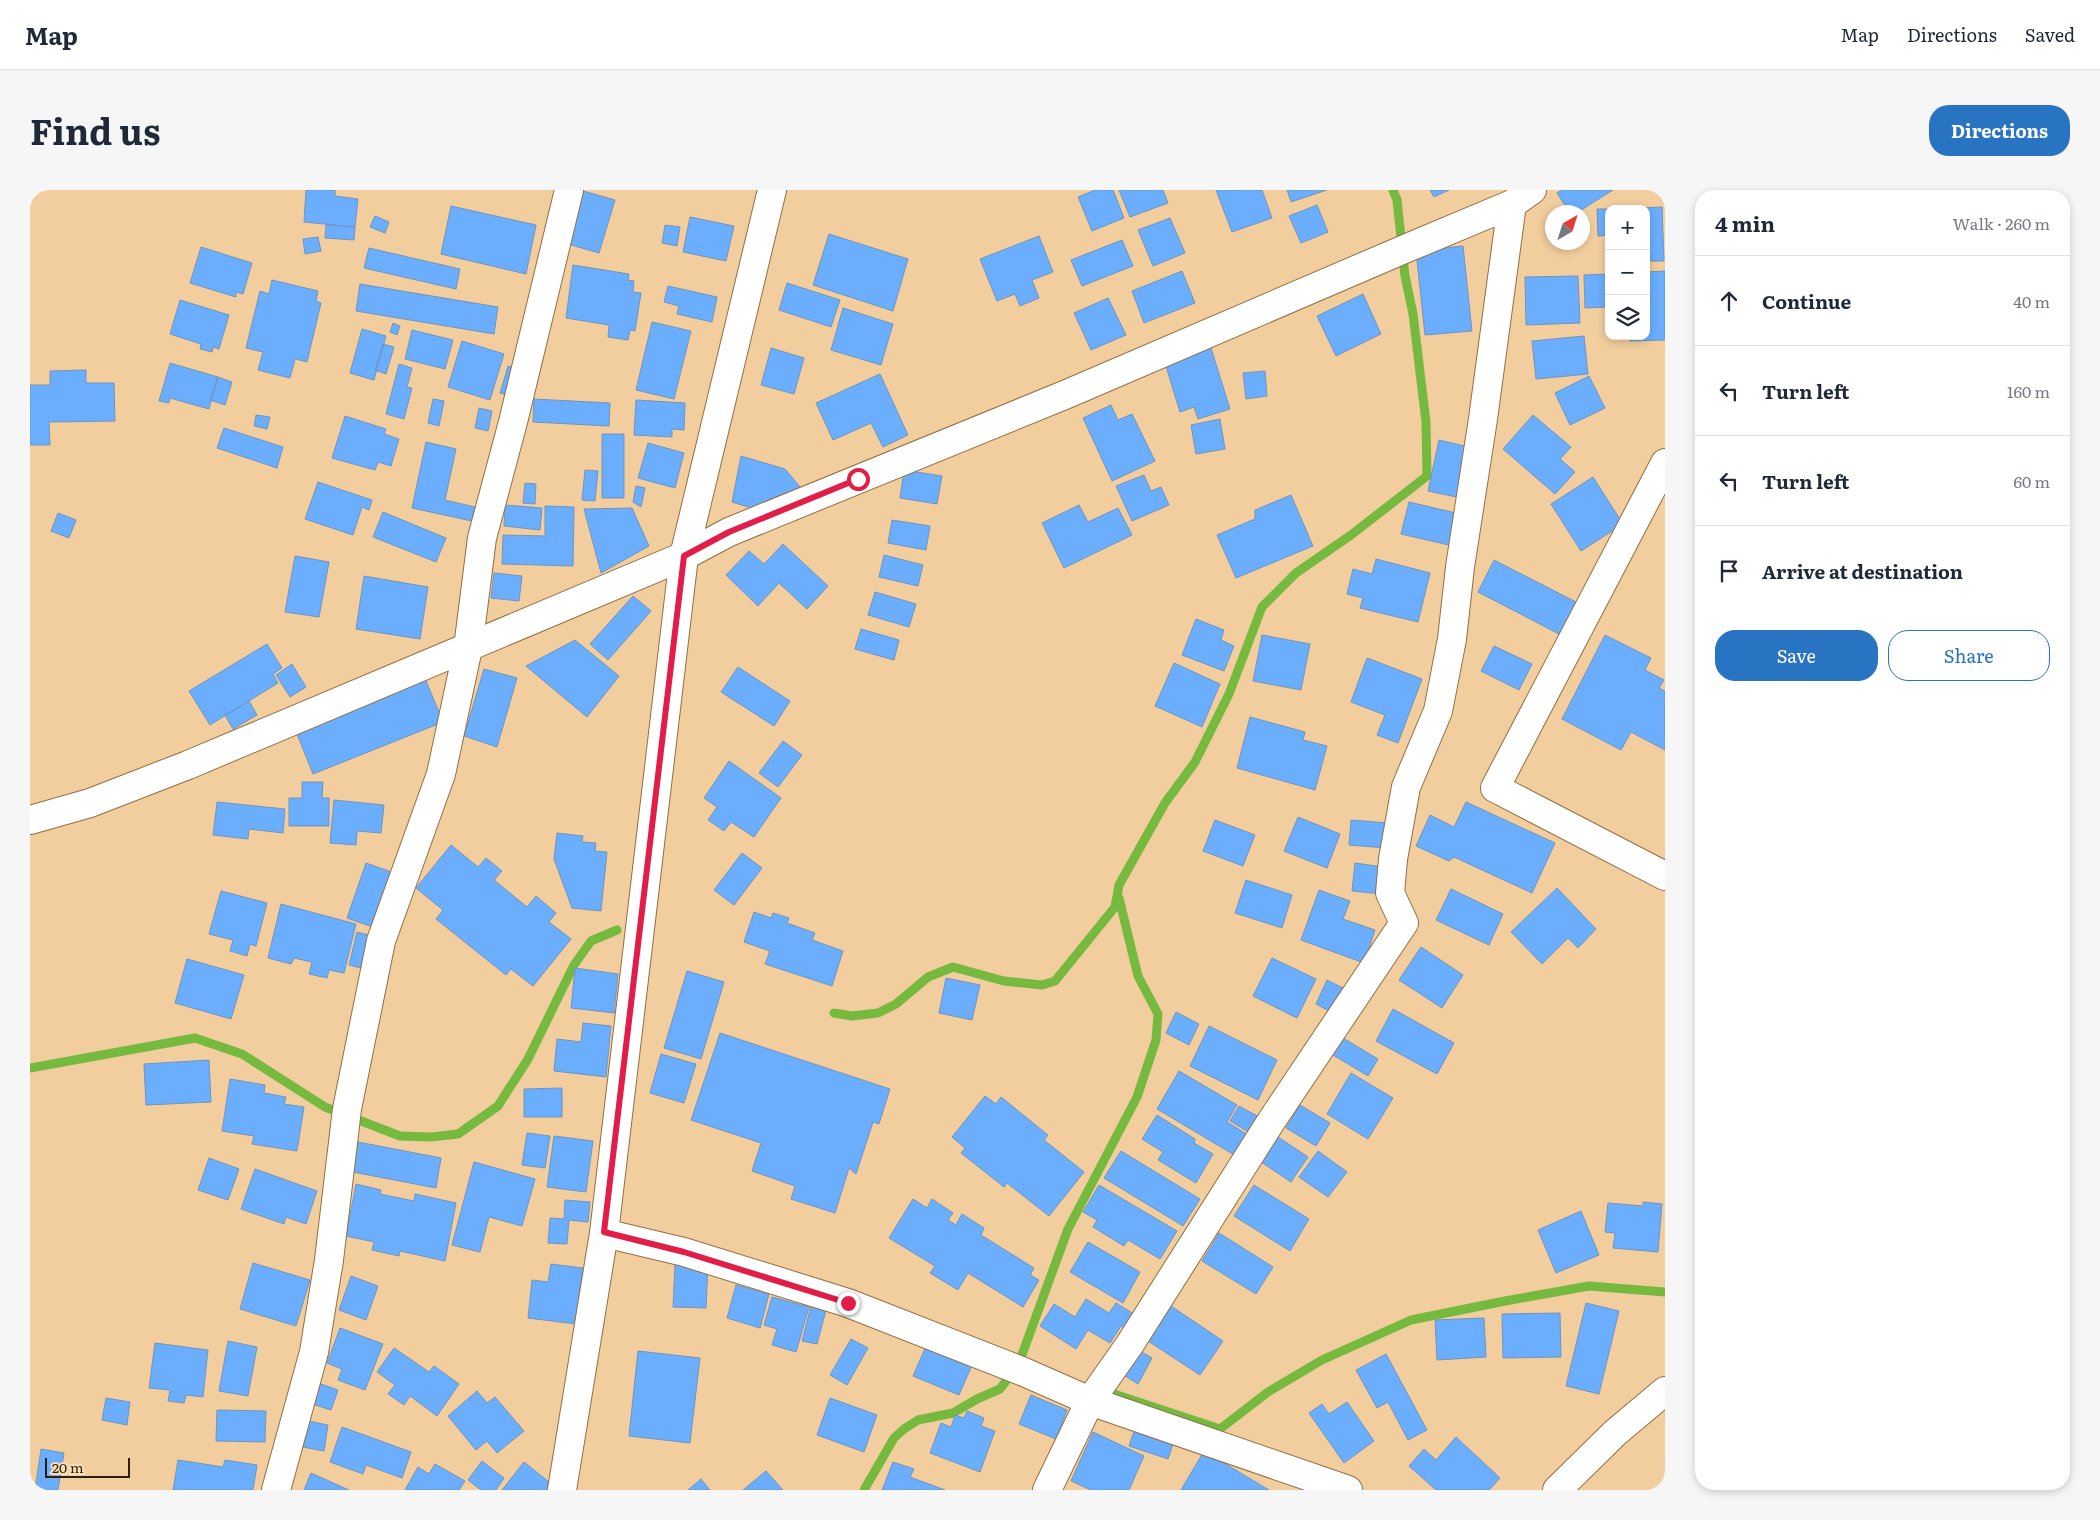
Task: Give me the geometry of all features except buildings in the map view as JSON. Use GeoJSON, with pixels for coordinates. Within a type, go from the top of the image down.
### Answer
{"type":"FeatureCollection","features":[{"type":"Feature","properties":{"kind":"street"},"geometry":{"type":"LineString","coordinates":[[276,1490],[314,1352],[329,1260],[346,1120],[380,941],[442,774],[468,648],[482,538],[513,422],[569,190]]}},
{"type":"Feature","properties":{"kind":"street"},"geometry":{"type":"LineString","coordinates":[[562,1490],[604,1232],[684,556],[772,190]]}},
{"type":"Feature","properties":{"kind":"street"},"geometry":{"type":"LineString","coordinates":[[30,820],[90,803],[188,765],[309,712],[468,648],[684,556],[729,532],[1067,394],[1522,197]]}},
{"type":"Feature","properties":{"kind":"street"},"geometry":{"type":"LineString","coordinates":[[1047,1490],[1090,1401],[1130,1344],[1270,1123],[1404,924],[1390,893],[1393,859],[1406,787],[1438,711],[1452,640],[1460,567],[1483,419],[1522,197]]}},
{"type":"Feature","properties":{"kind":"street"},"geometry":{"type":"LineString","coordinates":[[1665,463],[1495,788],[1665,876]]}},
{"type":"Feature","properties":{"kind":"street"},"geometry":{"type":"LineString","coordinates":[[604,1232],[684,1252],[848,1303],[1024,1372],[1090,1401],[1348,1490]]}},
{"type":"Feature","properties":{"kind":"street"},"geometry":{"type":"LineString","coordinates":[[1556,1490],[1615,1433],[1665,1390]]}},
{"type":"Feature","properties":{"kind":"waterway"},"geometry":{"type":"LineString","coordinates":[[834,1013],[852,1016],[878,1013],[896,1004],[928,977],[953,967],[1004,981],[1042,985],[1055,981],[1115,907],[1119,885],[1165,803],[1195,762],[1229,694],[1262,607],[1296,573],[1351,535],[1427,476],[1426,422],[1413,314],[1405,276],[1397,200],[1393,190]]}},
{"type":"Feature","properties":{"kind":"waterway"},"geometry":{"type":"LineString","coordinates":[[864,1490],[894,1438],[904,1429],[918,1420],[953,1413],[977,1399],[1000,1389],[1019,1363],[1068,1229],[1137,1097],[1156,1040],[1158,1014],[1138,976],[1119,898]]}},
{"type":"Feature","properties":{"kind":"waterway"},"geometry":{"type":"LineString","coordinates":[[30,1068],[195,1038],[242,1054],[325,1107],[400,1136],[431,1137],[458,1134],[498,1106],[528,1059],[574,965],[591,941],[617,930]]}},
{"type":"Feature","properties":{"kind":"waterway"},"geometry":{"type":"LineString","coordinates":[[1102,1390],[1220,1429],[1268,1392],[1322,1360],[1411,1320],[1589,1286],[1665,1292]]}},
{"type":"Feature","properties":{"kind":"route"},"geometry":{"type":"LineString","coordinates":[[848,1303],[684,1252],[604,1232],[684,556],[729,532],[858,479]]}}]}
